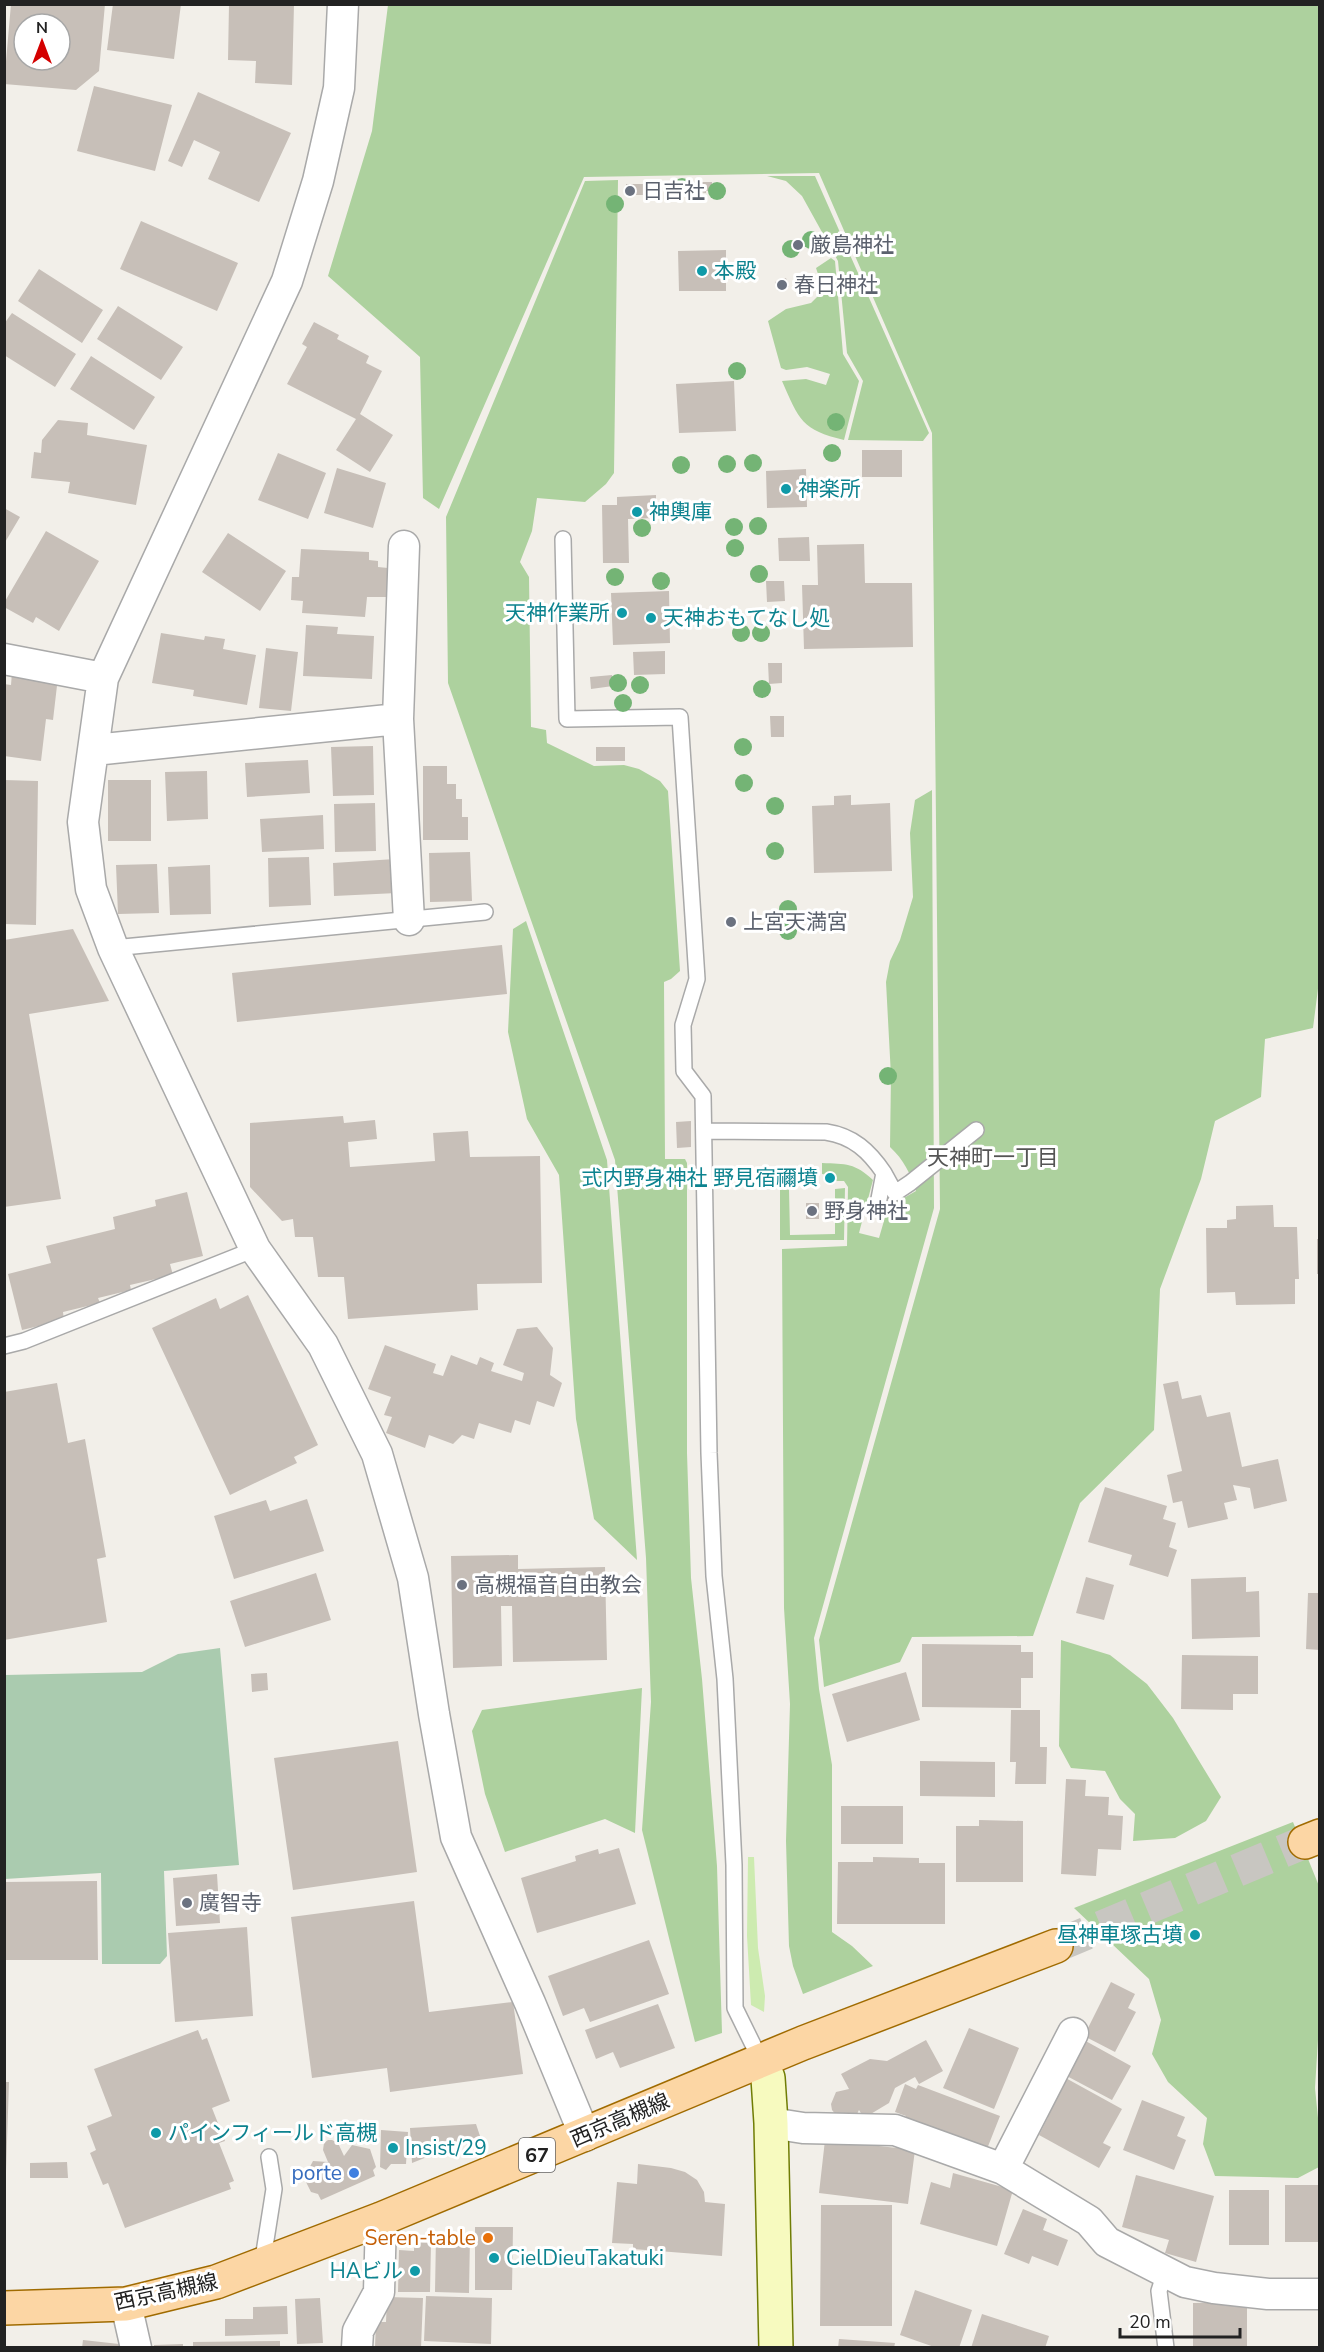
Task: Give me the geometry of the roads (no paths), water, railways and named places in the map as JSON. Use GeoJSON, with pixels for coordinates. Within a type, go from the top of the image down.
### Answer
{"type":"FeatureCollection","features":[{"type":"Feature","properties":{"kind":"main road","name":"西京高槻線"},"geometry":{"type":"LineString","coordinates":[[4,2308],[126,2304],[216,2282],[381,2219],[585,2136],[760,2061],[1056,1946]]}},
{"type":"Feature","properties":{"kind":"street"},"geometry":{"type":"LineString","coordinates":[[343,4],[339,88],[318,181],[287,281],[103,678],[83,822],[91,889],[113,948],[255,1249],[323,1345],[377,1454],[413,1578],[456,1837],[530,2003],[585,2136]]}},
{"type":"Feature","properties":{"kind":"street"},"geometry":{"type":"LineString","coordinates":[[404,546],[398,719],[409,920]]}},
{"type":"Feature","properties":{"kind":"street"},"geometry":{"type":"LineString","coordinates":[[4,659],[103,678]]}},
{"type":"Feature","properties":{"kind":"street"},"geometry":{"type":"LineString","coordinates":[[93,750],[398,719]]}},
{"type":"Feature","properties":{"kind":"street"},"geometry":{"type":"LineString","coordinates":[[1003,2169],[1073,2033]]}},
{"type":"Feature","properties":{"kind":"street"},"geometry":{"type":"LineString","coordinates":[[760,2061],[768,2078],[771,2123],[776,2348]]}},
{"type":"Feature","properties":{"kind":"street"},"geometry":{"type":"LineString","coordinates":[[771,2123],[803,2128],[895,2130],[1003,2169],[1089,2221],[1107,2242],[1185,2282],[1268,2294],[1320,2294]]}},
{"type":"Feature","properties":{"kind":"street"},"geometry":{"type":"LineString","coordinates":[[357,2348],[358,2331],[379,2292],[381,2219]]}},
{"type":"Feature","properties":{"kind":"street"},"geometry":{"type":"LineString","coordinates":[[126,2304],[136,2348]]}},
{"type":"Feature","properties":{"kind":"lane"},"geometry":{"type":"LineString","coordinates":[[563,539],[567,719],[680,717],[697,979],[683,1025],[684,1071],[703,1096],[705,1131],[709,1453],[714,1576],[725,1691],[734,1865],[735,2008],[760,2061]]}},
{"type":"Feature","properties":{"kind":"lane"},"geometry":{"type":"LineString","coordinates":[[113,948],[485,912]]}},
{"type":"Feature","properties":{"kind":"lane"},"geometry":{"type":"LineString","coordinates":[[705,1131],[826,1132],[842,1135],[853,1140],[870,1155],[884,1173],[895,1193],[976,1130]]}},
{"type":"Feature","properties":{"kind":"lane"},"geometry":{"type":"LineString","coordinates":[[878,1204],[884,1173]]}},
{"type":"Feature","properties":{"kind":"lane"},"geometry":{"type":"LineString","coordinates":[[4,1346],[24,1341],[255,1249]]}},
{"type":"Feature","properties":{"kind":"lane"},"geometry":{"type":"LineString","coordinates":[[262,2265],[274,2189],[269,2157]]}},
{"type":"Feature","properties":{"kind":"lane"},"geometry":{"type":"LineString","coordinates":[[1166,2272],[1159,2291],[1166,2348]]}},
{"type":"Feature","properties":{"kind":"tunnel"},"geometry":{"type":"LineString","coordinates":[[1056,1946],[1305,1842]]}},
{"type":"Feature","properties":{"kind":"place","name":"日吉社"},"geometry":{"type":"Point","coordinates":[630,191]}},
{"type":"Feature","properties":{"kind":"place","name":"厳島神社"},"geometry":{"type":"Point","coordinates":[798,245]}},
{"type":"Feature","properties":{"kind":"place","name":"本殿"},"geometry":{"type":"Point","coordinates":[702,271]}},
{"type":"Feature","properties":{"kind":"place","name":"春日神社"},"geometry":{"type":"Point","coordinates":[782,285]}},
{"type":"Feature","properties":{"kind":"place","name":"神楽所"},"geometry":{"type":"Point","coordinates":[786,489]}},
{"type":"Feature","properties":{"kind":"place","name":"神輿庫"},"geometry":{"type":"Point","coordinates":[637,512]}},
{"type":"Feature","properties":{"kind":"place","name":"天神作業所"},"geometry":{"type":"Point","coordinates":[622,613]}},
{"type":"Feature","properties":{"kind":"place","name":"天神おもてなし処"},"geometry":{"type":"Point","coordinates":[651,618]}},
{"type":"Feature","properties":{"kind":"place","name":"上宮天満宮"},"geometry":{"type":"Point","coordinates":[731,922]}},
{"type":"Feature","properties":{"kind":"place","name":"式内野身神社 野見宿禰墳"},"geometry":{"type":"Point","coordinates":[830,1178]}},
{"type":"Feature","properties":{"kind":"place","name":"野身神社"},"geometry":{"type":"Point","coordinates":[812,1211]}},
{"type":"Feature","properties":{"kind":"place","name":"高槻福音自由教会"},"geometry":{"type":"Point","coordinates":[462,1585]}},
{"type":"Feature","properties":{"kind":"place","name":"廣智寺"},"geometry":{"type":"Point","coordinates":[187,1903]}},
{"type":"Feature","properties":{"kind":"place","name":"昼神車塚古墳"},"geometry":{"type":"Point","coordinates":[1195,1935]}},
{"type":"Feature","properties":{"kind":"place","name":"パインフィールド高槻"},"geometry":{"type":"Point","coordinates":[156,2133]}},
{"type":"Feature","properties":{"kind":"place","name":"Insist/29"},"geometry":{"type":"Point","coordinates":[393,2148]}},
{"type":"Feature","properties":{"kind":"place","name":"porte"},"geometry":{"type":"Point","coordinates":[354,2173]}},
{"type":"Feature","properties":{"kind":"place","name":"Seren-table"},"geometry":{"type":"Point","coordinates":[488,2238]}},
{"type":"Feature","properties":{"kind":"place","name":"CielDieuTakatuki"},"geometry":{"type":"Point","coordinates":[494,2258]}},
{"type":"Feature","properties":{"kind":"place","name":"HAビル"},"geometry":{"type":"Point","coordinates":[415,2271]}},
{"type":"Feature","properties":{"kind":"district","name":"天神町一丁目"},"geometry":{"type":"Point","coordinates":[993,1158]}}]}
